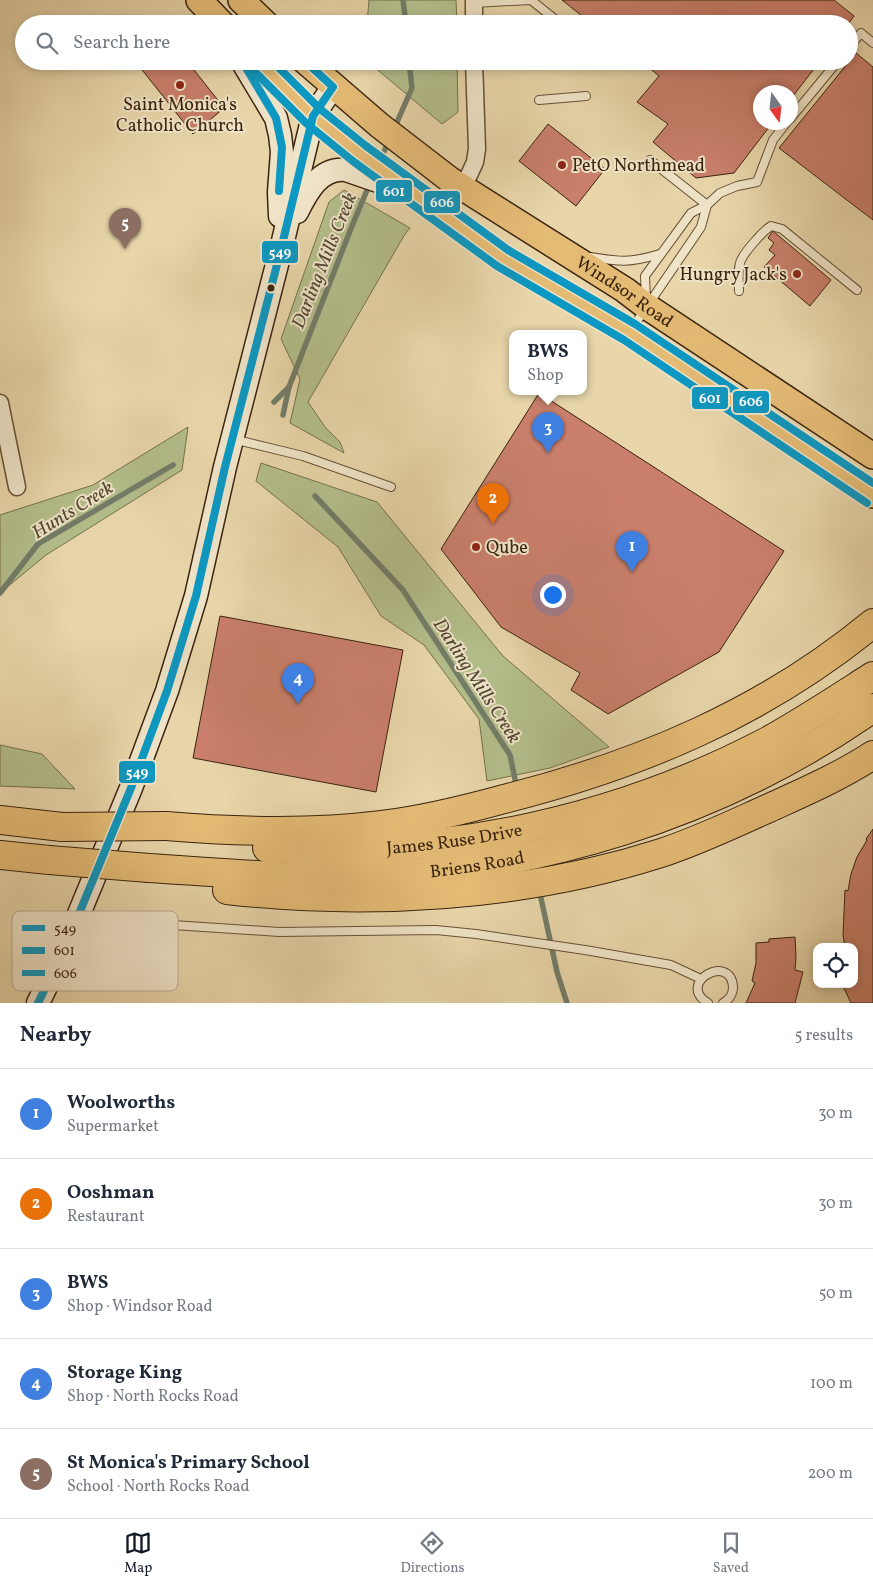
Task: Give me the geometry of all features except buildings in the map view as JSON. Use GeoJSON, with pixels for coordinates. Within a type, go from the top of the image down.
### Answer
{"type":"FeatureCollection","features":[{"type":"Feature","properties":{"kind":"highway"},"geometry":{"type":"LineString","coordinates":[[164,833],[214,830],[316,830],[381,825],[468,809],[577,779],[665,748],[712,727],[806,672],[873,624]]}},
{"type":"Feature","properties":{"kind":"highway","name":"James Ruse Drive"},"geometry":{"type":"LineString","coordinates":[[0,820],[62,827],[164,833],[244,847],[336,850],[412,846],[474,838],[530,828],[641,797],[733,758],[765,742],[822,709],[873,676]]}},
{"type":"Feature","properties":{"kind":"highway","name":"Briens Road"},"geometry":{"type":"LineString","coordinates":[[0,855],[147,873],[343,877],[408,874],[482,878],[536,854],[590,842],[667,816],[736,787],[791,759],[849,725],[873,708]]}},
{"type":"Feature","properties":{"kind":"highway"},"geometry":{"type":"LineString","coordinates":[[482,878],[542,882],[596,871],[662,852],[715,832],[810,789],[873,755]]}},
{"type":"Feature","properties":{"kind":"main road"},"geometry":{"type":"LineString","coordinates":[[199,0],[213,15]]}},
{"type":"Feature","properties":{"kind":"main road"},"geometry":{"type":"LineString","coordinates":[[241,0],[257,15]]}},
{"type":"Feature","properties":{"kind":"main road"},"geometry":{"type":"LineString","coordinates":[[247,70],[276,118],[280,135],[282,152],[279,192],[282,245]]}},
{"type":"Feature","properties":{"kind":"main road","name":"Windsor Road"},"geometry":{"type":"LineString","coordinates":[[267,70],[362,167],[407,190],[503,258],[629,332],[873,496]]}},
{"type":"Feature","properties":{"kind":"main road","name":"Windsor Road"},"geometry":{"type":"LineString","coordinates":[[315,70],[424,161],[463,188],[625,290],[646,306],[873,456]]}},
{"type":"Feature","properties":{"kind":"main road"},"geometry":{"type":"LineString","coordinates":[[80,911],[167,691],[196,596],[232,438],[282,245],[312,116],[333,87]]}},
{"type":"Feature","properties":{"kind":"main road"},"geometry":{"type":"LineString","coordinates":[[282,245],[309,189],[318,180],[339,169],[346,170],[362,167]]}},
{"type":"Feature","properties":{"kind":"main road"},"geometry":{"type":"LineString","coordinates":[[38,1003],[44,991]]}},
{"type":"Feature","properties":{"kind":"street"},"geometry":{"type":"LineString","coordinates":[[474,1],[474,15]]}},
{"type":"Feature","properties":{"kind":"street"},"geometry":{"type":"LineString","coordinates":[[463,188],[475,162],[477,149],[474,70]]}},
{"type":"Feature","properties":{"kind":"street"},"geometry":{"type":"LineString","coordinates":[[0,403],[16,486]]}},
{"type":"Feature","properties":{"kind":"lane"},"geometry":{"type":"LineString","coordinates":[[474,1],[531,0],[550,15]]}},
{"type":"Feature","properties":{"kind":"lane"},"geometry":{"type":"LineString","coordinates":[[858,36],[861,33],[873,43]]}},
{"type":"Feature","properties":{"kind":"lane"},"geometry":{"type":"LineString","coordinates":[[798,109],[831,70]]}},
{"type":"Feature","properties":{"kind":"lane"},"geometry":{"type":"LineString","coordinates":[[539,100],[586,96]]}},
{"type":"Feature","properties":{"kind":"lane"},"geometry":{"type":"LineString","coordinates":[[646,306],[645,276],[691,213],[707,205],[720,193],[737,186],[757,182],[773,140],[781,130]]}},
{"type":"Feature","properties":{"kind":"lane"},"geometry":{"type":"LineString","coordinates":[[650,160],[707,205]]}},
{"type":"Feature","properties":{"kind":"lane"},"geometry":{"type":"LineString","coordinates":[[629,332],[701,227],[707,205]]}},
{"type":"Feature","properties":{"kind":"lane"},"geometry":{"type":"LineString","coordinates":[[739,291],[738,270],[741,256],[771,226],[782,229],[857,290]]}},
{"type":"Feature","properties":{"kind":"lane"},"geometry":{"type":"LineString","coordinates":[[568,254],[620,262],[636,261],[660,254]]}},
{"type":"Feature","properties":{"kind":"lane"},"geometry":{"type":"LineString","coordinates":[[232,438],[303,456],[392,487]]}},
{"type":"Feature","properties":{"kind":"lane"},"geometry":{"type":"LineString","coordinates":[[178,925],[279,932],[436,930],[476,934],[671,965],[701,979]]}},
{"type":"Feature","properties":{"kind":"lane"},"geometry":{"type":"LineString","coordinates":[[708,1003],[702,998],[698,987],[701,979],[707,973],[713,971],[724,973],[732,981],[730,997],[723,1003]]}},
{"type":"Feature","properties":{"kind":"green space"},"geometry":{"type":"Polygon","coordinates":[[[369,0],[456,0],[457,15],[368,15],[369,0]]]}},
{"type":"Feature","properties":{"kind":"green space"},"geometry":{"type":"Polygon","coordinates":[[[378,70],[457,70],[458,112],[442,124],[378,70]]]}},
{"type":"Feature","properties":{"kind":"green space"},"geometry":{"type":"Polygon","coordinates":[[[344,190],[410,228],[308,402],[325,427],[340,442],[344,453],[290,423],[300,379],[281,339],[329,202],[344,190]]]}},
{"type":"Feature","properties":{"kind":"green space"},"geometry":{"type":"Polygon","coordinates":[[[188,427],[182,470],[46,555],[0,593],[0,515],[93,485],[188,427]]]}},
{"type":"Feature","properties":{"kind":"green space"},"geometry":{"type":"Polygon","coordinates":[[[261,463],[377,502],[503,656],[609,747],[550,768],[487,781],[479,719],[424,645],[381,616],[338,547],[256,481],[261,463]]]}},
{"type":"Feature","properties":{"kind":"green space"},"geometry":{"type":"Polygon","coordinates":[[[0,745],[42,754],[75,789],[0,786],[0,745]]]}},
{"type":"Feature","properties":{"kind":"waterway","name":"Darling Mills Creek"},"geometry":{"type":"LineString","coordinates":[[403,0],[405,15]]}},
{"type":"Feature","properties":{"kind":"waterway","name":"Darling Mills Creek"},"geometry":{"type":"LineString","coordinates":[[394,129],[412,88],[410,70]]}},
{"type":"Feature","properties":{"kind":"waterway","name":"Darling Mills Creek"},"geometry":{"type":"LineString","coordinates":[[380,161],[389,140]]}},
{"type":"Feature","properties":{"kind":"waterway","name":"Darling Mills Creek"},"geometry":{"type":"LineString","coordinates":[[283,415],[289,387],[370,183]]}},
{"type":"Feature","properties":{"kind":"waterway","name":"Hunts Creek"},"geometry":{"type":"LineString","coordinates":[[274,402],[289,387]]}},
{"type":"Feature","properties":{"kind":"waterway","name":"Hunts Creek"},"geometry":{"type":"LineString","coordinates":[[0,593],[38,544],[173,465]]}},
{"type":"Feature","properties":{"kind":"waterway","name":"Darling Mills Creek"},"geometry":{"type":"LineString","coordinates":[[315,496],[403,590],[510,755],[517,789]]}},
{"type":"Feature","properties":{"kind":"waterway","name":"Darling Mills Creek"},"geometry":{"type":"LineString","coordinates":[[539,889],[557,972],[567,1003]]}},
{"type":"Feature","properties":{"kind":"transit line","name":"549"},"geometry":{"type":"LineString","coordinates":[[247,70],[276,118],[282,147],[279,191]]}},
{"type":"Feature","properties":{"kind":"transit line","name":"601"},"geometry":{"type":"LineString","coordinates":[[253,70],[306,123],[354,162],[497,266],[624,340],[867,503]]}},
{"type":"Feature","properties":{"kind":"transit line","name":"606"},"geometry":{"type":"LineString","coordinates":[[281,70],[320,109],[366,146],[508,250],[635,324],[873,483]]}},
{"type":"Feature","properties":{"kind":"transit line","name":"549"},"geometry":{"type":"LineString","coordinates":[[80,911],[131,788],[167,691],[196,596],[225,467],[313,116],[333,87],[315,70]]}},
{"type":"Feature","properties":{"kind":"transit line","name":"549"},"geometry":{"type":"LineString","coordinates":[[38,1003],[44,991]]}},
{"type":"Feature","properties":{"kind":"place","name":"Saint Monica's Catholic Church"},"geometry":{"type":"Point","coordinates":[180,85]}},
{"type":"Feature","properties":{"kind":"place","name":"PetO Northmead"},"geometry":{"type":"Point","coordinates":[562,165]}},
{"type":"Feature","properties":{"kind":"place","name":"St Monica's Primary School"},"geometry":{"type":"Point","coordinates":[125,249]}},
{"type":"Feature","properties":{"kind":"place","name":"Hungry Jack's"},"geometry":{"type":"Point","coordinates":[797,274]}},
{"type":"Feature","properties":{"kind":"place","name":"BWS"},"geometry":{"type":"Point","coordinates":[548,453]}},
{"type":"Feature","properties":{"kind":"place","name":"Ooshman"},"geometry":{"type":"Point","coordinates":[493,524]}},
{"type":"Feature","properties":{"kind":"place","name":"Qube"},"geometry":{"type":"Point","coordinates":[476,547]}},
{"type":"Feature","properties":{"kind":"place","name":"Woolworths"},"geometry":{"type":"Point","coordinates":[632,572]}},
{"type":"Feature","properties":{"kind":"place","name":"Storage King"},"geometry":{"type":"Point","coordinates":[298,704]}}]}
